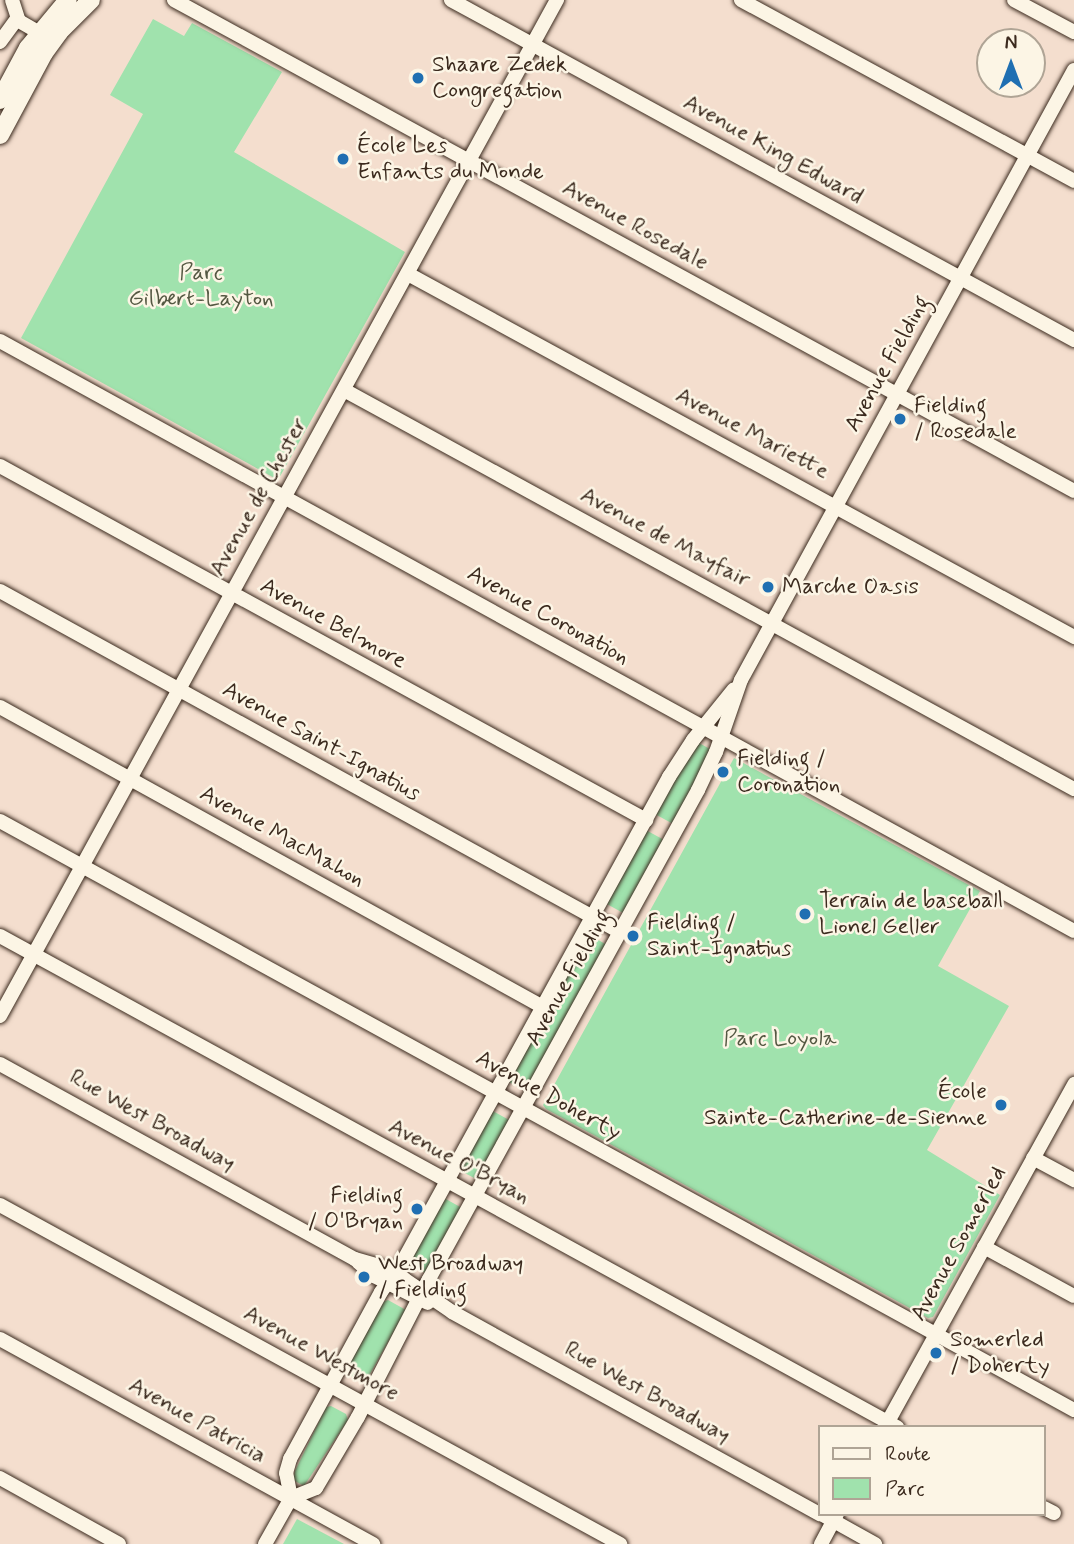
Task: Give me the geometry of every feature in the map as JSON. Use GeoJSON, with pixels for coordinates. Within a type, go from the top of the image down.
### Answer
{"type":"FeatureCollection","features":[{"type":"Feature","properties":{"kind":"main road"},"geometry":{"type":"LineString","coordinates":[[0,100],[68,0]]}},
{"type":"Feature","properties":{"kind":"main road"},"geometry":{"type":"LineString","coordinates":[[0,135],[45,37],[91,0]]}},
{"type":"Feature","properties":{"kind":"street"},"geometry":{"type":"LineString","coordinates":[[12,0],[17,19],[45,37]]}},
{"type":"Feature","properties":{"kind":"street","name":"Avenue Rosedale"},"geometry":{"type":"LineString","coordinates":[[174,0],[1074,491]]}},
{"type":"Feature","properties":{"kind":"street","name":"Avenue King Edward"},"geometry":{"type":"LineString","coordinates":[[451,0],[1074,340]]}},
{"type":"Feature","properties":{"kind":"street","name":"Avenue de Chester"},"geometry":{"type":"LineString","coordinates":[[0,1016],[558,0]]}},
{"type":"Feature","properties":{"kind":"street"},"geometry":{"type":"LineString","coordinates":[[741,0],[1074,181]]}},
{"type":"Feature","properties":{"kind":"street"},"geometry":{"type":"LineString","coordinates":[[1014,0],[1074,32]]}},
{"type":"Feature","properties":{"kind":"street"},"geometry":{"type":"LineString","coordinates":[[0,42],[17,19]]}},
{"type":"Feature","properties":{"kind":"street","name":"Avenue Fielding"},"geometry":{"type":"LineString","coordinates":[[741,680],[703,727],[646,820],[447,1181],[330,1386],[288,1466],[291,1498],[316,1488],[365,1404],[475,1196],[698,790],[721,737],[741,680],[1074,70]]}},
{"type":"Feature","properties":{"kind":"street","name":"Avenue Mariette"},"geometry":{"type":"LineString","coordinates":[[408,274],[1074,637]]}},
{"type":"Feature","properties":{"kind":"street","name":"Avenue Coronation"},"geometry":{"type":"LineString","coordinates":[[0,341],[1074,931]]}},
{"type":"Feature","properties":{"kind":"street","name":"Avenue de Mayfair"},"geometry":{"type":"LineString","coordinates":[[344,390],[773,622],[1074,789]]}},
{"type":"Feature","properties":{"kind":"street","name":"Avenue Belmore"},"geometry":{"type":"LineString","coordinates":[[0,466],[646,820]]}},
{"type":"Feature","properties":{"kind":"street","name":"Avenue Saint-Ignatius"},"geometry":{"type":"LineString","coordinates":[[0,591],[620,932]]}},
{"type":"Feature","properties":{"kind":"street","name":"Avenue MacMahon"},"geometry":{"type":"LineString","coordinates":[[0,707],[543,1007]]}},
{"type":"Feature","properties":{"kind":"street","name":"Avenue Doherty"},"geometry":{"type":"LineString","coordinates":[[0,821],[1074,1410]]}},
{"type":"Feature","properties":{"kind":"street","name":"Avenue O'Bryan"},"geometry":{"type":"LineString","coordinates":[[0,936],[890,1425]]}},
{"type":"Feature","properties":{"kind":"street","name":"Rue West Broadway"},"geometry":{"type":"LineString","coordinates":[[0,1064],[818,1511]]}},
{"type":"Feature","properties":{"kind":"street","name":"Avenue Somerled"},"geometry":{"type":"LineString","coordinates":[[890,1425],[936,1335],[1074,1084]]}},
{"type":"Feature","properties":{"kind":"street"},"geometry":{"type":"LineString","coordinates":[[1033,1158],[1074,1180]]}},
{"type":"Feature","properties":{"kind":"street","name":"Avenue Westmore"},"geometry":{"type":"LineString","coordinates":[[0,1205],[620,1544]]}},
{"type":"Feature","properties":{"kind":"street"},"geometry":{"type":"LineString","coordinates":[[984,1247],[1074,1296]]}},
{"type":"Feature","properties":{"kind":"street","name":"Avenue Patricia"},"geometry":{"type":"LineString","coordinates":[[0,1339],[373,1544]]}},
{"type":"Feature","properties":{"kind":"street"},"geometry":{"type":"LineString","coordinates":[[0,1478],[119,1544]]}},
{"type":"Feature","properties":{"kind":"street"},"geometry":{"type":"LineString","coordinates":[[265,1544],[291,1498]]}},
{"type":"Feature","properties":{"kind":"street"},"geometry":{"type":"LineString","coordinates":[[821,1544],[828,1516]]}},
{"type":"Feature","properties":{"kind":"street","name":"Rue West Broadway"},"geometry":{"type":"LineString","coordinates":[[828,1516],[875,1544]]}},
{"type":"Feature","properties":{"kind":"green space","name":"Parc Gilbert-Layton"},"geometry":{"type":"Polygon","coordinates":[[[153,19],[184,36],[192,23],[282,72],[234,152],[405,252],[278,480],[21,338],[143,114],[110,95],[153,19]]]}},
{"type":"Feature","properties":{"kind":"green space"},"geometry":{"type":"Polygon","coordinates":[[[699,743],[710,749],[710,753],[675,825],[653,813],[699,743]]]}},
{"type":"Feature","properties":{"kind":"green space","name":"Parc Loyola"},"geometry":{"type":"Polygon","coordinates":[[[734,758],[980,891],[938,966],[1009,1006],[927,1150],[1000,1195],[933,1317],[928,1318],[543,1105],[734,758]]]}},
{"type":"Feature","properties":{"kind":"green space"},"geometry":{"type":"Polygon","coordinates":[[[644,829],[666,841],[625,914],[605,903],[644,829]]]}},
{"type":"Feature","properties":{"kind":"green space"},"geometry":{"type":"Polygon","coordinates":[[[588,934],[607,945],[527,1092],[507,1081],[588,934]]]}},
{"type":"Feature","properties":{"kind":"green space"},"geometry":{"type":"Polygon","coordinates":[[[491,1110],[511,1121],[478,1180],[459,1170],[491,1110]]]}},
{"type":"Feature","properties":{"kind":"green space"},"geometry":{"type":"Polygon","coordinates":[[[444,1198],[462,1208],[427,1274],[407,1262],[444,1198]]]}},
{"type":"Feature","properties":{"kind":"green space"},"geometry":{"type":"Polygon","coordinates":[[[388,1300],[406,1310],[365,1383],[349,1375],[347,1368],[383,1302],[388,1300]]]}},
{"type":"Feature","properties":{"kind":"green space"},"geometry":{"type":"Polygon","coordinates":[[[331,1406],[346,1414],[348,1420],[304,1486],[293,1480],[295,1471],[326,1407],[331,1406]]]}},
{"type":"Feature","properties":{"kind":"green space"},"geometry":{"type":"Polygon","coordinates":[[[297,1519],[344,1544],[283,1544],[297,1519]]]}},
{"type":"Feature","properties":{"kind":"place","name":"Shaare Zedek Congregation"},"geometry":{"type":"Point","coordinates":[418,78]}},
{"type":"Feature","properties":{"kind":"place","name":"École Les Enfants du Monde"},"geometry":{"type":"Point","coordinates":[343,159]}},
{"type":"Feature","properties":{"kind":"place","name":"Fielding / Rosedale"},"geometry":{"type":"Point","coordinates":[900,419]}},
{"type":"Feature","properties":{"kind":"place","name":"Marche Oasis"},"geometry":{"type":"Point","coordinates":[768,587]}},
{"type":"Feature","properties":{"kind":"place","name":"Fielding / Coronation"},"geometry":{"type":"Point","coordinates":[723,772]}},
{"type":"Feature","properties":{"kind":"place","name":"Terrain de baseball Lionel Geller"},"geometry":{"type":"Point","coordinates":[805,914]}},
{"type":"Feature","properties":{"kind":"place","name":"Fielding / Saint-Ignatius"},"geometry":{"type":"Point","coordinates":[633,936]}},
{"type":"Feature","properties":{"kind":"place","name":"École Sainte-Catherine-de-Sienne"},"geometry":{"type":"Point","coordinates":[1001,1105]}},
{"type":"Feature","properties":{"kind":"place","name":"Fielding / O'Bryan"},"geometry":{"type":"Point","coordinates":[417,1209]}},
{"type":"Feature","properties":{"kind":"place","name":"West Broadway / Fielding"},"geometry":{"type":"Point","coordinates":[364,1277]}},
{"type":"Feature","properties":{"kind":"place","name":"Somerled / Doherty"},"geometry":{"type":"Point","coordinates":[936,1353]}}]}
